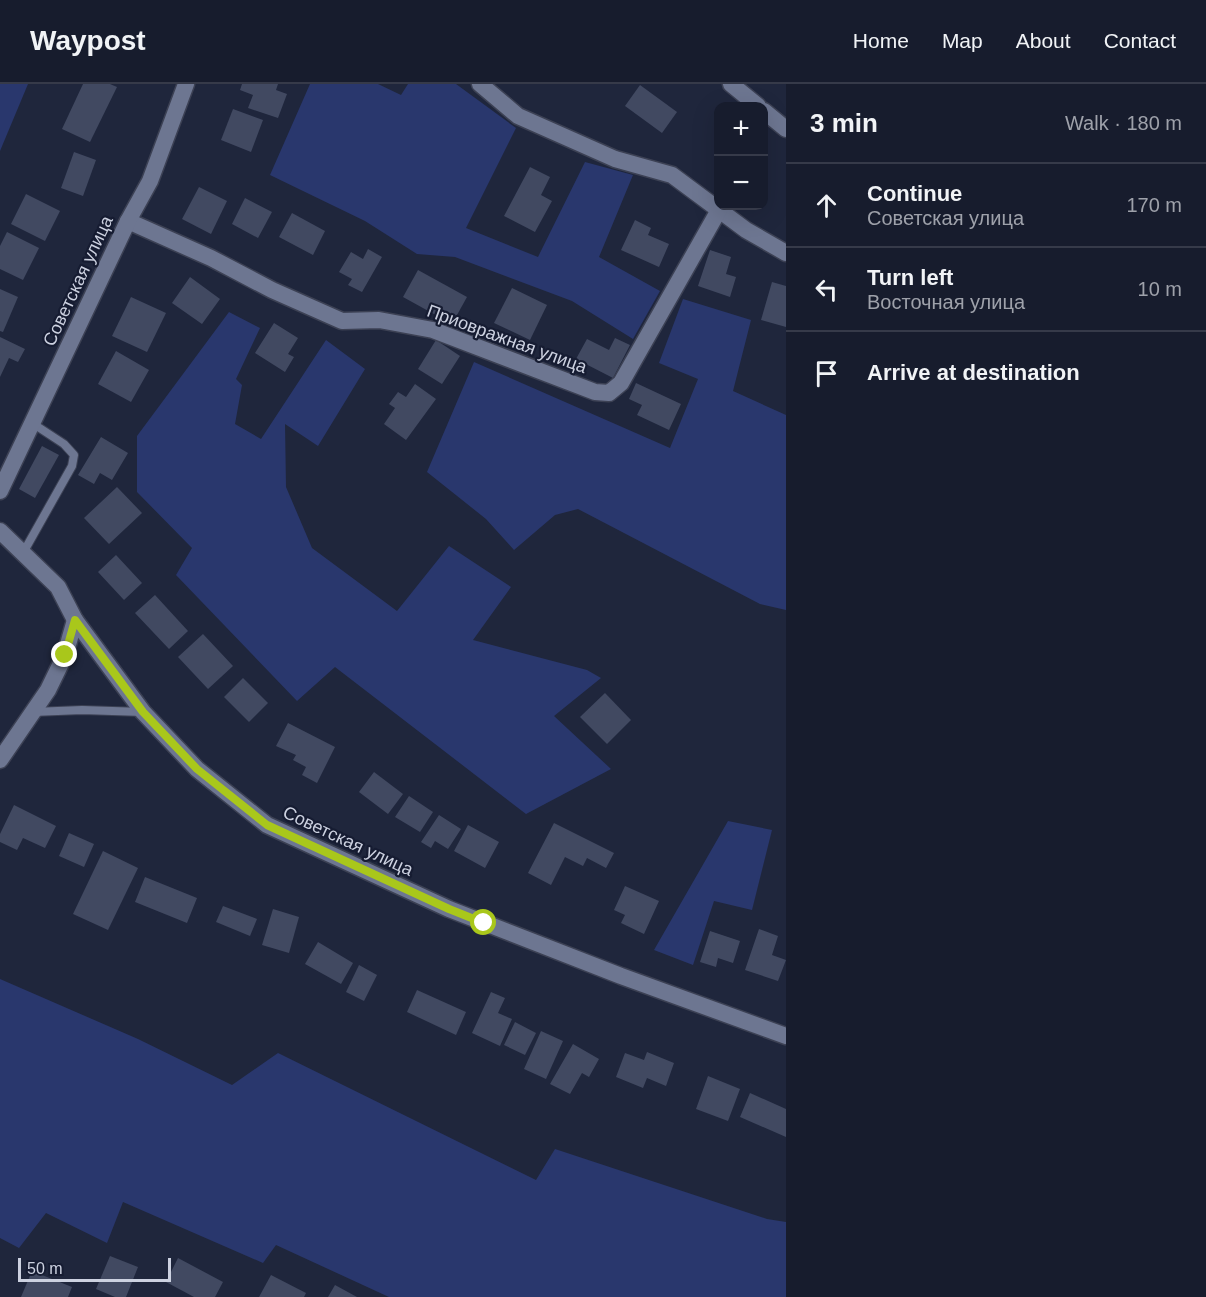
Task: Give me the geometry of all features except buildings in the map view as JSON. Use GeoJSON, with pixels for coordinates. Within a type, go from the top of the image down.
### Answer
{"type":"FeatureCollection","features":[{"type":"Feature","properties":{"kind":"street","name":"Советская улица"},"geometry":{"type":"LineString","coordinates":[[0,491],[128,220],[150,181],[186,84]]}},
{"type":"Feature","properties":{"kind":"street"},"geometry":{"type":"LineString","coordinates":[[480,84],[518,116],[615,159],[672,175],[714,206]]}},
{"type":"Feature","properties":{"kind":"street"},"geometry":{"type":"LineString","coordinates":[[731,84],[753,102]]}},
{"type":"Feature","properties":{"kind":"street"},"geometry":{"type":"LineString","coordinates":[[768,114],[786,129]]}},
{"type":"Feature","properties":{"kind":"street","name":"Приовражная улица"},"geometry":{"type":"LineString","coordinates":[[128,220],[211,258],[272,290],[342,321],[379,320],[433,330],[595,392],[609,393],[621,383],[719,210]]}},
{"type":"Feature","properties":{"kind":"street"},"geometry":{"type":"LineString","coordinates":[[719,210],[746,230],[786,253]]}},
{"type":"Feature","properties":{"kind":"street","name":"Советская улица"},"geometry":{"type":"LineString","coordinates":[[0,531],[58,587],[75,620],[143,712],[197,769],[267,825],[449,909],[621,976],[786,1036]]}},
{"type":"Feature","properties":{"kind":"street"},"geometry":{"type":"LineString","coordinates":[[0,760],[48,690],[65,655],[75,620]]}},
{"type":"Feature","properties":{"kind":"lane"},"geometry":{"type":"LineString","coordinates":[[23,553],[72,466],[74,455],[64,444],[32,423]]}},
{"type":"Feature","properties":{"kind":"lane"},"geometry":{"type":"LineString","coordinates":[[32,712],[82,710],[143,712]]}},
{"type":"Feature","properties":{"kind":"shaded area"},"geometry":{"type":"Polygon","coordinates":[[[0,84],[28,84],[0,151],[0,84]]]}},
{"type":"Feature","properties":{"kind":"shaded area"},"geometry":{"type":"Polygon","coordinates":[[[310,84],[378,84],[401,95],[408,84],[456,84],[516,128],[466,228],[538,257],[585,162],[633,175],[599,257],[660,291],[633,339],[572,301],[455,257],[417,254],[365,221],[270,175],[310,84]]]}},
{"type":"Feature","properties":{"kind":"shaded area"},"geometry":{"type":"Polygon","coordinates":[[[683,299],[751,320],[733,391],[786,415],[786,610],[760,604],[578,509],[555,515],[514,550],[486,519],[427,472],[474,362],[670,448],[698,379],[659,363],[683,299]]]}},
{"type":"Feature","properties":{"kind":"shaded area"},"geometry":{"type":"Polygon","coordinates":[[[229,312],[260,328],[236,379],[242,385],[235,424],[261,439],[326,340],[365,369],[318,446],[285,424],[286,487],[312,548],[397,611],[449,546],[511,587],[473,640],[587,670],[601,678],[554,716],[611,769],[526,814],[335,667],[297,701],[176,575],[192,548],[137,492],[137,436],[229,312]]]}},
{"type":"Feature","properties":{"kind":"shaded area"},"geometry":{"type":"Polygon","coordinates":[[[728,821],[772,830],[752,910],[714,901],[693,965],[654,950],[728,821]]]}},
{"type":"Feature","properties":{"kind":"shaded area"},"geometry":{"type":"Polygon","coordinates":[[[0,979],[138,1039],[232,1085],[278,1053],[536,1180],[555,1149],[767,1219],[786,1222],[786,1297],[389,1297],[276,1245],[263,1263],[123,1202],[107,1243],[46,1213],[19,1248],[0,1238],[0,979]]]}},
{"type":"Feature","properties":{"kind":"route"},"geometry":{"type":"LineString","coordinates":[[65,655],[75,620],[143,712],[197,769],[267,825],[484,923]]}}]}
